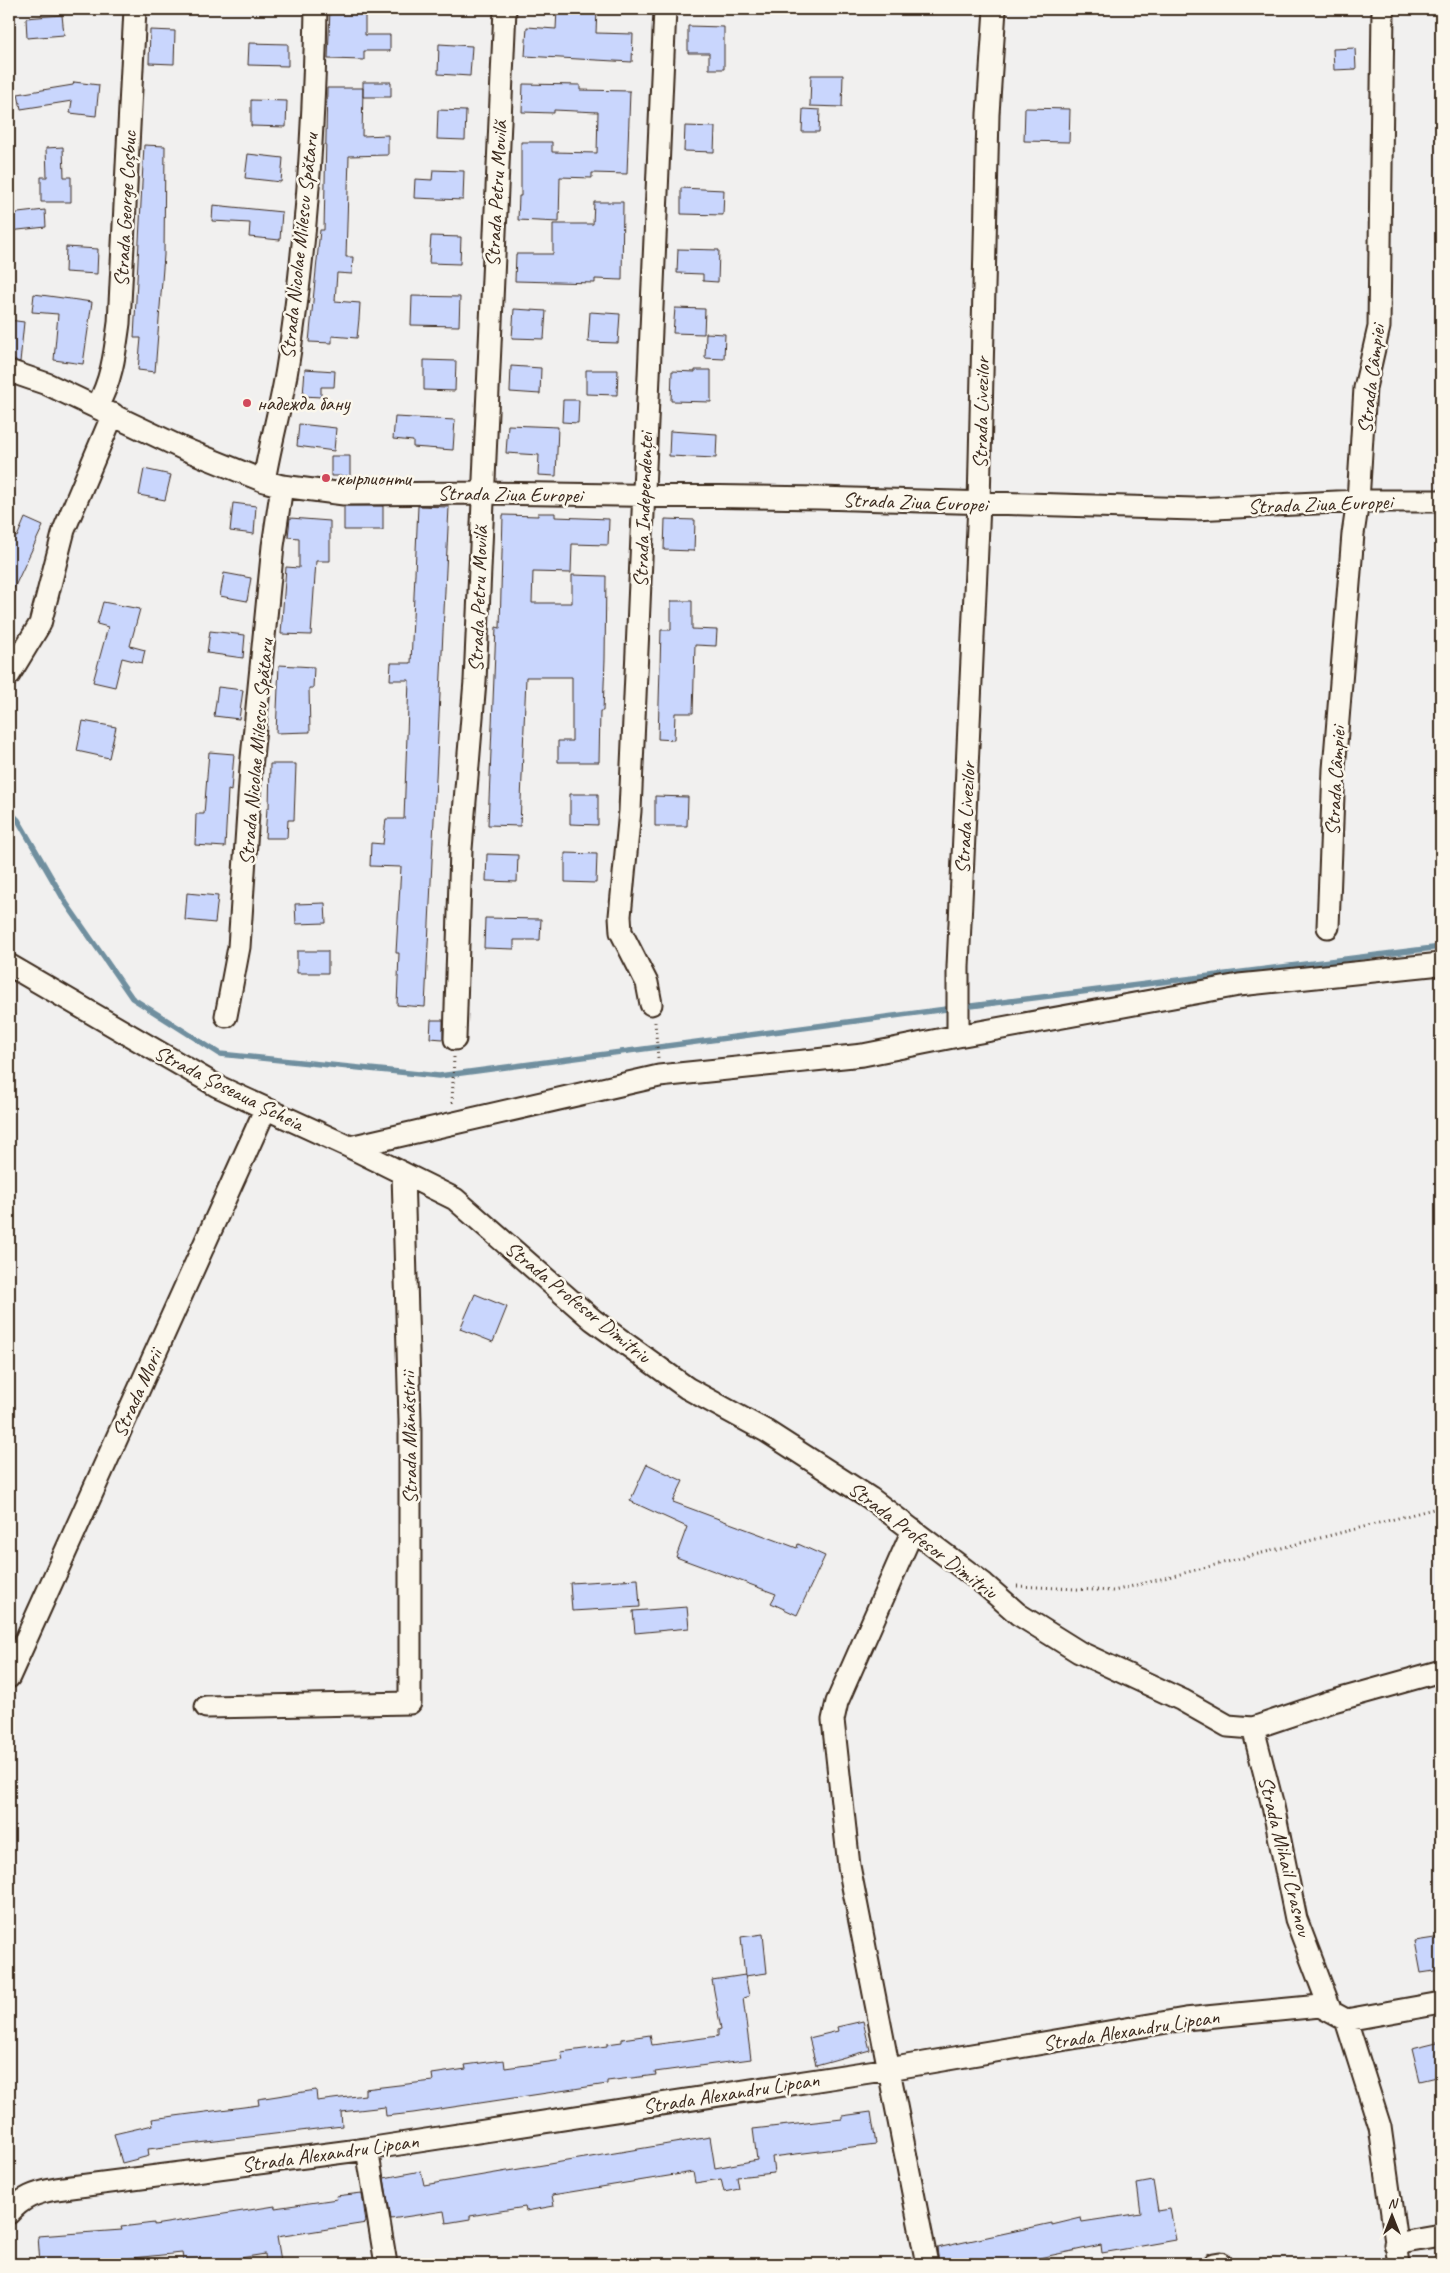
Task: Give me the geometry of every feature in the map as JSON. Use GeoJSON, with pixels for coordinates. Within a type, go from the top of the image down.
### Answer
{"type":"FeatureCollection","features":[{"type":"Feature","properties":{"kind":"street","name":"Strada George Coșbuc"},"geometry":{"type":"LineString","coordinates":[[9,675],[40,624],[64,530],[105,410],[104,394],[111,374],[119,323],[135,9]]}},
{"type":"Feature","properties":{"kind":"street","name":"Strada Nicolae Milescu Spătaru"},"geometry":{"type":"LineString","coordinates":[[226,1016],[239,947],[251,768],[273,546],[273,484],[307,194],[316,9]]}},
{"type":"Feature","properties":{"kind":"street","name":"Strada Petru Movilă"},"geometry":{"type":"LineString","coordinates":[[455,1039],[461,849],[474,682],[505,9]]}},
{"type":"Feature","properties":{"kind":"street","name":"Strada Independenței"},"geometry":{"type":"LineString","coordinates":[[651,1004],[647,983],[621,932],[620,916],[630,811],[665,9]]}},
{"type":"Feature","properties":{"kind":"street","name":"Strada Livezilor"},"geometry":{"type":"LineString","coordinates":[[958,1028],[958,967],[979,504],[988,114],[995,9]]}},
{"type":"Feature","properties":{"kind":"street","name":"Strada Câmpiei"},"geometry":{"type":"LineString","coordinates":[[1328,927],[1334,769],[1353,534],[1358,501],[1366,388],[1379,327],[1383,9]]}},
{"type":"Feature","properties":{"kind":"street","name":"Strada Ziua Europei"},"geometry":{"type":"LineString","coordinates":[[9,371],[105,410],[182,448],[273,484],[344,494],[482,493],[819,498],[1194,509],[1358,501],[1441,500]]}},
{"type":"Feature","properties":{"kind":"street"},"geometry":{"type":"LineString","coordinates":[[350,1147],[659,1076],[863,1055],[958,1028],[1239,985],[1441,964]]}},
{"type":"Feature","properties":{"kind":"street","name":"Strada Șoseaua Șcheia"},"geometry":{"type":"LineString","coordinates":[[9,965],[217,1086],[264,1110],[350,1147],[455,1199]]}},
{"type":"Feature","properties":{"kind":"street","name":"Strada Morii"},"geometry":{"type":"LineString","coordinates":[[9,1677],[264,1110]]}},
{"type":"Feature","properties":{"kind":"street","name":"Strada Mănăstirii"},"geometry":{"type":"LineString","coordinates":[[206,1706],[410,1703],[410,1420],[403,1173]]}},
{"type":"Feature","properties":{"kind":"street","name":"Strada Profesor Dimitriu"},"geometry":{"type":"LineString","coordinates":[[455,1199],[601,1326],[687,1388],[766,1431],[870,1498],[984,1584],[1018,1614],[1079,1652],[1182,1700],[1228,1726],[1253,1728],[1330,1702],[1441,1671]]}},
{"type":"Feature","properties":{"kind":"street"},"geometry":{"type":"LineString","coordinates":[[913,1530],[837,1702],[833,1720],[850,1866],[927,2264]]}},
{"type":"Feature","properties":{"kind":"street","name":"Strada Mihail Crasnov"},"geometry":{"type":"LineString","coordinates":[[1253,1728],[1273,1806],[1296,1919],[1339,2016],[1380,2127],[1397,2254]]}},
{"type":"Feature","properties":{"kind":"street","name":"Strada Alexandru Lipcan"},"geometry":{"type":"LineString","coordinates":[[14,2208],[31,2194],[56,2189],[367,2149],[889,2069],[1185,2019],[1320,2006],[1339,2016],[1441,2003]]}},
{"type":"Feature","properties":{"kind":"street"},"geometry":{"type":"LineString","coordinates":[[367,2149],[386,2264]]}},
{"type":"Feature","properties":{"kind":"street"},"geometry":{"type":"LineString","coordinates":[[1397,2254],[1441,2236]]}},
{"type":"Feature","properties":{"kind":"path"},"geometry":{"type":"LineString","coordinates":[[656,1033],[658,1058]]}},
{"type":"Feature","properties":{"kind":"path"},"geometry":{"type":"LineString","coordinates":[[452,1086],[454,1061]]}},
{"type":"Feature","properties":{"kind":"path"},"geometry":{"type":"LineString","coordinates":[[984,1584],[1114,1592],[1441,1507]]}},
{"type":"Feature","properties":{"kind":"building"},"geometry":{"type":"Polygon","coordinates":[[[330,9],[365,9],[365,35],[390,35],[390,51],[364,51],[364,60],[328,59],[330,9]]]}},
{"type":"Feature","properties":{"kind":"building"},"geometry":{"type":"Polygon","coordinates":[[[557,9],[597,9],[596,33],[633,34],[632,62],[525,56],[527,27],[556,29],[557,9]]]}},
{"type":"Feature","properties":{"kind":"building"},"geometry":{"type":"Polygon","coordinates":[[[62,15],[64,35],[27,38],[26,18],[62,15]]]}},
{"type":"Feature","properties":{"kind":"building"},"geometry":{"type":"Polygon","coordinates":[[[688,26],[724,27],[724,69],[709,69],[709,53],[688,53],[688,26]]]}},
{"type":"Feature","properties":{"kind":"building"},"geometry":{"type":"Polygon","coordinates":[[[150,30],[175,31],[174,64],[149,63],[150,30]]]}},
{"type":"Feature","properties":{"kind":"building"},"geometry":{"type":"Polygon","coordinates":[[[249,43],[288,44],[288,66],[248,65],[249,43]]]}},
{"type":"Feature","properties":{"kind":"building"},"geometry":{"type":"Polygon","coordinates":[[[439,44],[472,46],[470,76],[438,74],[439,44]]]}},
{"type":"Feature","properties":{"kind":"building"},"geometry":{"type":"Polygon","coordinates":[[[1355,48],[1356,69],[1334,70],[1333,49],[1355,48]]]}},
{"type":"Feature","properties":{"kind":"building"},"geometry":{"type":"Polygon","coordinates":[[[811,75],[843,75],[842,107],[810,106],[811,75]]]}},
{"type":"Feature","properties":{"kind":"building"},"geometry":{"type":"Polygon","coordinates":[[[74,82],[99,85],[96,116],[70,113],[72,101],[21,109],[18,94],[73,85],[74,82]]]}},
{"type":"Feature","properties":{"kind":"building"},"geometry":{"type":"Polygon","coordinates":[[[363,82],[391,82],[391,97],[363,97],[363,82]]]}},
{"type":"Feature","properties":{"kind":"building"},"geometry":{"type":"Polygon","coordinates":[[[523,84],[580,85],[580,90],[630,91],[627,174],[592,173],[592,178],[560,177],[559,222],[518,220],[519,196],[521,196],[521,142],[552,142],[552,152],[597,153],[598,112],[554,110],[554,113],[522,112],[523,84]]]}},
{"type":"Feature","properties":{"kind":"building"},"geometry":{"type":"Polygon","coordinates":[[[327,88],[363,88],[362,136],[388,135],[388,155],[349,156],[346,257],[353,257],[352,274],[337,273],[335,301],[360,303],[359,319],[357,338],[332,336],[332,343],[309,342],[320,230],[324,230],[327,88]]]}},
{"type":"Feature","properties":{"kind":"building"},"geometry":{"type":"Polygon","coordinates":[[[251,100],[287,101],[286,127],[251,126],[251,100]]]}},
{"type":"Feature","properties":{"kind":"building"},"geometry":{"type":"Polygon","coordinates":[[[1025,108],[1070,109],[1069,142],[1024,141],[1025,108]]]}},
{"type":"Feature","properties":{"kind":"building"},"geometry":{"type":"Polygon","coordinates":[[[803,109],[820,110],[819,132],[802,132],[803,109]]]}},
{"type":"Feature","properties":{"kind":"building"},"geometry":{"type":"Polygon","coordinates":[[[438,110],[466,111],[465,140],[437,139],[438,110]]]}},
{"type":"Feature","properties":{"kind":"building"},"geometry":{"type":"Polygon","coordinates":[[[685,126],[715,127],[714,152],[684,151],[685,126]]]}},
{"type":"Feature","properties":{"kind":"building"},"geometry":{"type":"Polygon","coordinates":[[[144,145],[165,146],[164,255],[155,372],[138,370],[141,338],[134,338],[144,145]]]}},
{"type":"Feature","properties":{"kind":"building"},"geometry":{"type":"Polygon","coordinates":[[[63,147],[64,177],[71,177],[71,202],[41,202],[41,177],[47,177],[46,148],[63,147]]]}},
{"type":"Feature","properties":{"kind":"building"},"geometry":{"type":"Polygon","coordinates":[[[248,154],[283,158],[281,182],[245,178],[248,154]]]}},
{"type":"Feature","properties":{"kind":"building"},"geometry":{"type":"Polygon","coordinates":[[[433,170],[464,171],[463,200],[414,198],[415,179],[432,180],[433,170]]]}},
{"type":"Feature","properties":{"kind":"building"},"geometry":{"type":"Polygon","coordinates":[[[681,188],[724,190],[723,215],[681,214],[681,188]]]}},
{"type":"Feature","properties":{"kind":"building"},"geometry":{"type":"Polygon","coordinates":[[[594,202],[623,202],[622,280],[595,279],[595,283],[515,281],[516,254],[553,254],[553,224],[593,224],[594,202]]]}},
{"type":"Feature","properties":{"kind":"building"},"geometry":{"type":"Polygon","coordinates":[[[213,205],[282,212],[280,240],[249,237],[250,223],[212,221],[213,205]]]}},
{"type":"Feature","properties":{"kind":"building"},"geometry":{"type":"Polygon","coordinates":[[[45,210],[46,227],[9,231],[9,214],[45,210]]]}},
{"type":"Feature","properties":{"kind":"building"},"geometry":{"type":"Polygon","coordinates":[[[431,236],[461,237],[460,264],[429,263],[431,236]]]}},
{"type":"Feature","properties":{"kind":"building"},"geometry":{"type":"Polygon","coordinates":[[[66,247],[98,249],[97,274],[65,272],[66,247]]]}},
{"type":"Feature","properties":{"kind":"building"},"geometry":{"type":"Polygon","coordinates":[[[678,249],[719,250],[718,282],[703,281],[703,274],[677,273],[678,249]]]}},
{"type":"Feature","properties":{"kind":"building"},"geometry":{"type":"Polygon","coordinates":[[[34,294],[92,302],[83,364],[54,360],[58,314],[32,312],[34,294]]]}},
{"type":"Feature","properties":{"kind":"building"},"geometry":{"type":"Polygon","coordinates":[[[412,296],[460,297],[459,326],[411,325],[412,296]]]}},
{"type":"Feature","properties":{"kind":"building"},"geometry":{"type":"Polygon","coordinates":[[[675,308],[705,309],[704,334],[673,333],[675,308]]]}},
{"type":"Feature","properties":{"kind":"building"},"geometry":{"type":"Polygon","coordinates":[[[514,309],[546,311],[544,339],[512,338],[514,309]]]}},
{"type":"Feature","properties":{"kind":"building"},"geometry":{"type":"Polygon","coordinates":[[[590,312],[620,314],[618,343],[588,342],[590,312]]]}},
{"type":"Feature","properties":{"kind":"building"},"geometry":{"type":"Polygon","coordinates":[[[9,320],[24,322],[20,362],[9,359],[9,320]]]}},
{"type":"Feature","properties":{"kind":"building"},"geometry":{"type":"Polygon","coordinates":[[[706,333],[725,334],[724,359],[705,358],[706,333]]]}},
{"type":"Feature","properties":{"kind":"building"},"geometry":{"type":"Polygon","coordinates":[[[424,360],[456,361],[455,391],[424,390],[424,360]]]}},
{"type":"Feature","properties":{"kind":"building"},"geometry":{"type":"Polygon","coordinates":[[[511,366],[541,368],[540,394],[510,392],[511,366]]]}},
{"type":"Feature","properties":{"kind":"building"},"geometry":{"type":"Polygon","coordinates":[[[305,369],[335,371],[334,387],[321,387],[321,397],[303,396],[305,369]]]}},
{"type":"Feature","properties":{"kind":"building"},"geometry":{"type":"Polygon","coordinates":[[[586,370],[618,370],[617,395],[586,394],[586,370]]]}},
{"type":"Feature","properties":{"kind":"building"},"geometry":{"type":"Polygon","coordinates":[[[695,370],[711,370],[711,402],[671,401],[672,371],[695,372],[695,370]]]}},
{"type":"Feature","properties":{"kind":"building"},"geometry":{"type":"Polygon","coordinates":[[[563,400],[579,400],[578,423],[562,422],[563,400]]]}},
{"type":"Feature","properties":{"kind":"building"},"geometry":{"type":"Polygon","coordinates":[[[395,417],[455,420],[453,450],[413,447],[413,441],[393,439],[395,417]]]}},
{"type":"Feature","properties":{"kind":"building"},"geometry":{"type":"Polygon","coordinates":[[[299,424],[336,428],[334,451],[297,446],[299,424]]]}},
{"type":"Feature","properties":{"kind":"building"},"geometry":{"type":"Polygon","coordinates":[[[508,425],[558,427],[556,476],[538,475],[539,455],[506,453],[508,425]]]}},
{"type":"Feature","properties":{"kind":"building"},"geometry":{"type":"Polygon","coordinates":[[[670,431],[717,434],[716,458],[669,456],[670,431]]]}},
{"type":"Feature","properties":{"kind":"building"},"geometry":{"type":"Polygon","coordinates":[[[331,456],[350,456],[350,476],[331,476],[331,456]]]}},
{"type":"Feature","properties":{"kind":"building"},"geometry":{"type":"Polygon","coordinates":[[[144,469],[171,475],[165,500],[139,495],[144,469]]]}},
{"type":"Feature","properties":{"kind":"building"},"geometry":{"type":"Polygon","coordinates":[[[233,503],[256,506],[254,534],[230,531],[233,503]]]}},
{"type":"Feature","properties":{"kind":"building"},"geometry":{"type":"Polygon","coordinates":[[[344,506],[383,506],[383,530],[344,530],[344,506]]]}},
{"type":"Feature","properties":{"kind":"building"},"geometry":{"type":"Polygon","coordinates":[[[418,506],[449,507],[425,1007],[397,1005],[399,953],[396,953],[401,867],[370,866],[371,843],[383,844],[386,819],[404,819],[409,680],[390,680],[391,663],[411,663],[418,506]]]}},
{"type":"Feature","properties":{"kind":"building"},"geometry":{"type":"Polygon","coordinates":[[[538,513],[555,513],[555,517],[609,519],[608,545],[572,544],[571,573],[533,572],[532,603],[572,603],[572,575],[606,576],[605,659],[603,711],[600,711],[599,762],[558,762],[558,741],[572,741],[572,677],[526,677],[520,826],[488,825],[496,627],[500,628],[503,515],[538,516],[538,513]]]}},
{"type":"Feature","properties":{"kind":"building"},"geometry":{"type":"Polygon","coordinates":[[[25,518],[43,526],[9,599],[9,533],[17,537],[25,518]]]}},
{"type":"Feature","properties":{"kind":"building"},"geometry":{"type":"Polygon","coordinates":[[[290,518],[330,521],[330,561],[316,561],[311,635],[281,634],[286,567],[299,568],[299,538],[288,537],[290,518]]]}},
{"type":"Feature","properties":{"kind":"building"},"geometry":{"type":"Polygon","coordinates":[[[665,519],[695,520],[694,551],[664,550],[665,519]]]}},
{"type":"Feature","properties":{"kind":"building"},"geometry":{"type":"Polygon","coordinates":[[[224,573],[251,578],[247,601],[220,596],[224,573]]]}},
{"type":"Feature","properties":{"kind":"building"},"geometry":{"type":"Polygon","coordinates":[[[671,601],[692,601],[692,629],[717,630],[716,646],[695,645],[693,713],[675,713],[674,740],[658,739],[661,630],[671,630],[671,601]]]}},
{"type":"Feature","properties":{"kind":"building"},"geometry":{"type":"Polygon","coordinates":[[[103,602],[140,609],[130,646],[145,650],[142,663],[122,658],[115,687],[93,682],[108,627],[97,624],[103,602]]]}},
{"type":"Feature","properties":{"kind":"building"},"geometry":{"type":"Polygon","coordinates":[[[210,631],[245,635],[243,658],[207,653],[210,631]]]}},
{"type":"Feature","properties":{"kind":"building"},"geometry":{"type":"Polygon","coordinates":[[[279,665],[314,667],[313,688],[309,688],[310,732],[276,733],[279,665]]]}},
{"type":"Feature","properties":{"kind":"building"},"geometry":{"type":"Polygon","coordinates":[[[218,687],[243,690],[239,719],[214,716],[218,687]]]}},
{"type":"Feature","properties":{"kind":"building"},"geometry":{"type":"Polygon","coordinates":[[[83,721],[116,727],[109,758],[77,751],[83,721]]]}},
{"type":"Feature","properties":{"kind":"building"},"geometry":{"type":"Polygon","coordinates":[[[209,752],[234,754],[231,791],[228,790],[225,847],[195,845],[196,814],[204,814],[209,752]]]}},
{"type":"Feature","properties":{"kind":"building"},"geometry":{"type":"Polygon","coordinates":[[[270,764],[296,764],[294,820],[288,820],[287,838],[265,838],[267,808],[269,808],[270,764]]]}},
{"type":"Feature","properties":{"kind":"building"},"geometry":{"type":"Polygon","coordinates":[[[570,794],[598,794],[598,825],[570,824],[570,794]]]}},
{"type":"Feature","properties":{"kind":"building"},"geometry":{"type":"Polygon","coordinates":[[[655,796],[688,797],[687,826],[655,826],[655,796]]]}},
{"type":"Feature","properties":{"kind":"building"},"geometry":{"type":"Polygon","coordinates":[[[565,853],[597,854],[596,883],[565,882],[565,853]]]}},
{"type":"Feature","properties":{"kind":"building"},"geometry":{"type":"Polygon","coordinates":[[[487,854],[518,855],[517,882],[486,881],[487,854]]]}},
{"type":"Feature","properties":{"kind":"building"},"geometry":{"type":"Polygon","coordinates":[[[187,893],[218,896],[215,923],[185,920],[187,893]]]}},
{"type":"Feature","properties":{"kind":"building"},"geometry":{"type":"Polygon","coordinates":[[[325,903],[326,923],[296,924],[295,904],[325,903]]]}},
{"type":"Feature","properties":{"kind":"building"},"geometry":{"type":"Polygon","coordinates":[[[485,918],[541,919],[540,940],[514,940],[514,949],[484,948],[485,918]]]}},
{"type":"Feature","properties":{"kind":"building"},"geometry":{"type":"Polygon","coordinates":[[[297,951],[328,951],[328,973],[297,973],[297,951]]]}},
{"type":"Feature","properties":{"kind":"building"},"geometry":{"type":"Polygon","coordinates":[[[431,1020],[443,1020],[443,1039],[430,1038],[431,1020]]]}},
{"type":"Feature","properties":{"kind":"building"},"geometry":{"type":"Polygon","coordinates":[[[475,1294],[507,1307],[493,1342],[460,1329],[475,1294]]]}},
{"type":"Feature","properties":{"kind":"building"},"geometry":{"type":"Polygon","coordinates":[[[647,1464],[683,1481],[673,1502],[797,1548],[798,1544],[825,1556],[797,1615],[771,1603],[776,1594],[676,1557],[687,1527],[630,1501],[647,1464]]]}},
{"type":"Feature","properties":{"kind":"building"},"geometry":{"type":"Polygon","coordinates":[[[638,1579],[640,1607],[572,1611],[570,1583],[638,1579]]]}},
{"type":"Feature","properties":{"kind":"building"},"geometry":{"type":"Polygon","coordinates":[[[687,1607],[689,1628],[635,1633],[633,1611],[687,1607]]]}},
{"type":"Feature","properties":{"kind":"building"},"geometry":{"type":"Polygon","coordinates":[[[763,1934],[767,1973],[745,1976],[741,1937],[763,1934]]]}},
{"type":"Feature","properties":{"kind":"building"},"geometry":{"type":"Polygon","coordinates":[[[1441,1937],[1441,1970],[1421,1973],[1415,1941],[1441,1937]]]}},
{"type":"Feature","properties":{"kind":"building"},"geometry":{"type":"Polygon","coordinates":[[[745,1975],[749,1996],[743,1998],[751,2059],[655,2072],[656,2075],[607,2081],[607,2084],[413,2113],[386,2116],[385,2107],[341,2112],[342,2126],[148,2149],[149,2156],[122,2163],[114,2134],[153,2125],[152,2119],[259,2105],[258,2099],[316,2090],[317,2101],[365,2095],[365,2089],[433,2081],[432,2074],[466,2069],[465,2065],[504,2060],[505,2068],[563,2060],[561,2052],[607,2046],[607,2044],[622,2042],[622,2039],[650,2035],[652,2045],[718,2036],[718,2030],[721,2029],[712,1980],[745,1975]]]}},
{"type":"Feature","properties":{"kind":"building"},"geometry":{"type":"Polygon","coordinates":[[[863,2021],[870,2050],[816,2065],[809,2038],[838,2031],[837,2027],[863,2021]]]}},
{"type":"Feature","properties":{"kind":"building"},"geometry":{"type":"Polygon","coordinates":[[[1441,2041],[1441,2076],[1420,2081],[1412,2048],[1441,2041]]]}},
{"type":"Feature","properties":{"kind":"building"},"geometry":{"type":"Polygon","coordinates":[[[871,2112],[876,2144],[772,2157],[774,2173],[737,2177],[739,2189],[724,2192],[721,2179],[695,2183],[693,2172],[552,2195],[554,2206],[526,2211],[525,2207],[470,2216],[470,2219],[446,2223],[444,2211],[391,2219],[384,2178],[421,2171],[424,2185],[710,2137],[715,2168],[757,2160],[753,2129],[842,2119],[842,2116],[871,2112]]]}},
{"type":"Feature","properties":{"kind":"building"},"geometry":{"type":"Polygon","coordinates":[[[1153,2181],[1158,2211],[1170,2209],[1176,2240],[1102,2253],[1101,2245],[1010,2264],[939,2264],[937,2248],[1081,2218],[1082,2222],[1141,2213],[1137,2184],[1153,2181]]]}},
{"type":"Feature","properties":{"kind":"building"},"geometry":{"type":"Polygon","coordinates":[[[362,2193],[366,2223],[277,2237],[281,2261],[266,2263],[265,2254],[204,2264],[184,2264],[182,2253],[73,2264],[40,2264],[38,2236],[122,2230],[121,2227],[154,2223],[154,2225],[275,2206],[275,2208],[337,2199],[336,2196],[362,2193]]]}},
{"type":"Feature","properties":{"kind":"waterway"},"geometry":{"type":"LineString","coordinates":[[9,811],[18,820],[66,903],[132,998],[220,1054],[439,1076],[954,1008]]}},
{"type":"Feature","properties":{"kind":"waterway"},"geometry":{"type":"LineString","coordinates":[[963,1007],[1441,947]]}},
{"type":"Feature","properties":{"kind":"place","name":"надежда бану"},"geometry":{"type":"Point","coordinates":[247,403]}},
{"type":"Feature","properties":{"kind":"place","name":"кырлионти"},"geometry":{"type":"Point","coordinates":[326,478]}}]}
